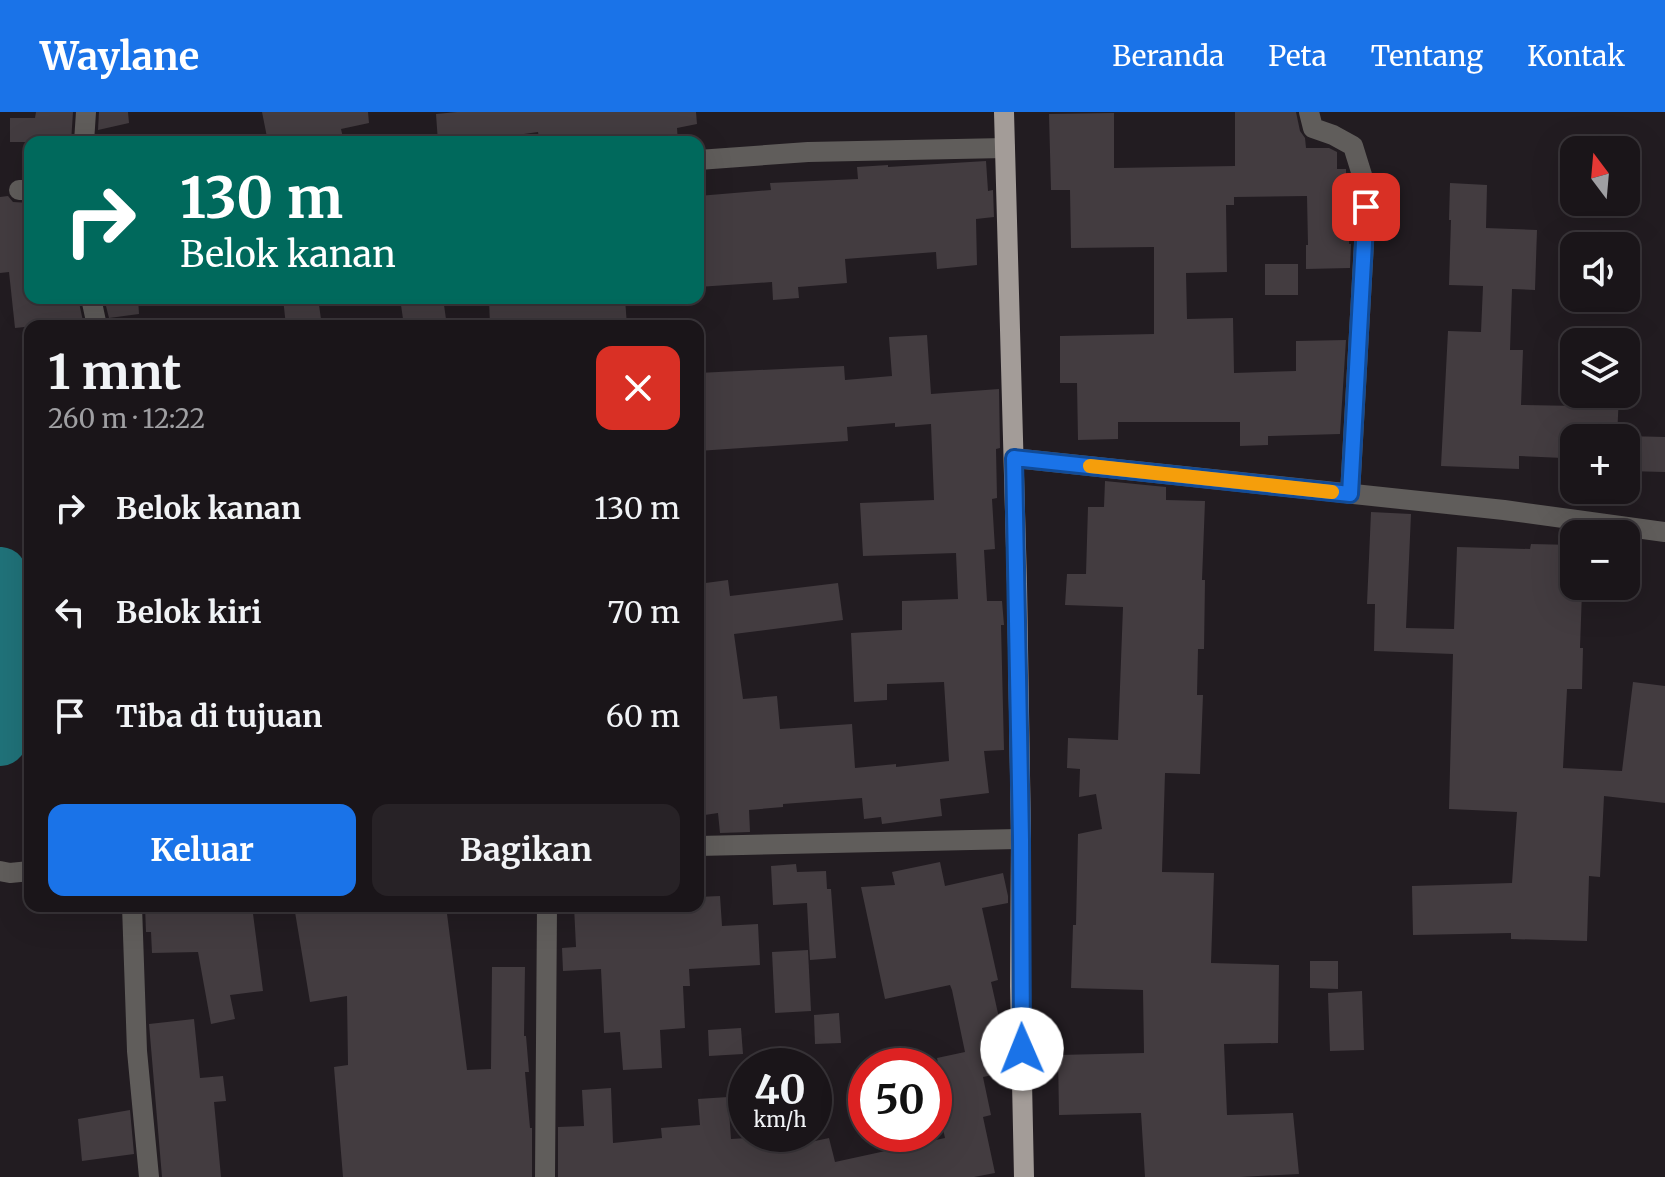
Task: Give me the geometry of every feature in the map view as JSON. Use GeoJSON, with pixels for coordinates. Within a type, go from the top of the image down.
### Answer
{"type":"FeatureCollection","features":[{"type":"Feature","properties":{"kind":"main road"},"geometry":{"type":"LineString","coordinates":[[1004,112],[1014,458],[1024,1177]]}},
{"type":"Feature","properties":{"kind":"street"},"geometry":{"type":"LineString","coordinates":[[84,136],[86,112]]}},
{"type":"Feature","properties":{"kind":"street"},"geometry":{"type":"LineString","coordinates":[[1309,112],[1313,128],[1353,146],[1362,175],[1366,207],[1350,494]]}},
{"type":"Feature","properties":{"kind":"street"},"geometry":{"type":"LineString","coordinates":[[704,160],[808,152],[1005,148]]}},
{"type":"Feature","properties":{"kind":"street"},"geometry":{"type":"LineString","coordinates":[[1014,458],[1504,510],[1665,532]]}},
{"type":"Feature","properties":{"kind":"street"},"geometry":{"type":"LineString","coordinates":[[704,846],[1021,839]]}},
{"type":"Feature","properties":{"kind":"street"},"geometry":{"type":"LineString","coordinates":[[0,871],[24,871]]}},
{"type":"Feature","properties":{"kind":"street"},"geometry":{"type":"LineString","coordinates":[[132,912],[137,1051],[149,1177]]}},
{"type":"Feature","properties":{"kind":"street"},"geometry":{"type":"LineString","coordinates":[[545,1177],[547,912]]}},
{"type":"Feature","properties":{"kind":"building"},"geometry":{"type":"Polygon","coordinates":[[[36,112],[73,112],[71,136],[24,136],[24,142],[10,142],[10,118],[35,118],[36,112]]]}},
{"type":"Feature","properties":{"kind":"building"},"geometry":{"type":"Polygon","coordinates":[[[99,112],[128,112],[129,123],[98,130],[99,112]]]}},
{"type":"Feature","properties":{"kind":"building"},"geometry":{"type":"Polygon","coordinates":[[[262,112],[368,112],[369,123],[341,129],[343,136],[267,136],[262,112]]]}},
{"type":"Feature","properties":{"kind":"building"},"geometry":{"type":"Polygon","coordinates":[[[696,112],[697,124],[677,128],[678,136],[539,136],[538,132],[510,136],[438,136],[436,114],[696,112]]]}},
{"type":"Feature","properties":{"kind":"building"},"geometry":{"type":"Polygon","coordinates":[[[1235,112],[1296,112],[1306,148],[1329,148],[1337,152],[1337,169],[1346,169],[1350,268],[1306,269],[1307,196],[1234,197],[1234,205],[1226,205],[1227,272],[1186,273],[1187,319],[1233,318],[1234,373],[1296,371],[1296,341],[1346,340],[1340,434],[1268,436],[1268,445],[1240,446],[1240,422],[1118,422],[1118,439],[1078,440],[1077,383],[1060,383],[1060,336],[1154,334],[1154,247],[1071,248],[1070,190],[1051,190],[1049,114],[1114,113],[1114,168],[1235,166],[1235,112]]]}},
{"type":"Feature","properties":{"kind":"building"},"geometry":{"type":"Polygon","coordinates":[[[986,161],[988,191],[993,190],[994,217],[976,219],[977,265],[937,269],[936,252],[845,259],[847,283],[798,287],[799,298],[773,300],[772,282],[704,287],[704,196],[771,190],[770,183],[858,179],[857,167],[986,161]]]}},
{"type":"Feature","properties":{"kind":"building"},"geometry":{"type":"Polygon","coordinates":[[[1450,183],[1487,185],[1486,228],[1537,230],[1535,290],[1512,289],[1510,350],[1523,350],[1521,405],[1618,408],[1618,424],[1560,424],[1560,458],[1519,456],[1519,469],[1441,466],[1448,331],[1481,332],[1483,286],[1449,285],[1450,183]]]}},
{"type":"Feature","properties":{"kind":"building"},"geometry":{"type":"Polygon","coordinates":[[[8,196],[13,202],[24,203],[24,304],[79,304],[83,320],[24,320],[24,327],[15,328],[9,272],[0,273],[0,197],[8,196]]]}},
{"type":"Feature","properties":{"kind":"building"},"geometry":{"type":"Polygon","coordinates":[[[1265,264],[1298,264],[1298,295],[1265,295],[1265,264]]]}},
{"type":"Feature","properties":{"kind":"building"},"geometry":{"type":"Polygon","coordinates":[[[106,304],[138,304],[139,314],[109,318],[106,304]]]}},
{"type":"Feature","properties":{"kind":"building"},"geometry":{"type":"Polygon","coordinates":[[[284,304],[319,304],[321,320],[285,320],[284,304]]]}},
{"type":"Feature","properties":{"kind":"building"},"geometry":{"type":"Polygon","coordinates":[[[401,304],[444,304],[446,320],[403,320],[401,304]]]}},
{"type":"Feature","properties":{"kind":"building"},"geometry":{"type":"Polygon","coordinates":[[[489,304],[625,304],[627,320],[490,320],[489,304]]]}},
{"type":"Feature","properties":{"kind":"building"},"geometry":{"type":"Polygon","coordinates":[[[927,335],[931,394],[999,389],[997,498],[992,499],[995,549],[984,550],[987,601],[1002,601],[1004,750],[984,751],[989,793],[940,799],[942,816],[882,824],[881,817],[864,819],[862,798],[783,804],[783,807],[749,810],[750,832],[720,833],[718,813],[704,815],[704,583],[728,580],[730,596],[838,583],[843,620],[734,634],[743,699],[777,696],[780,729],[852,724],[855,768],[949,761],[944,682],[887,684],[887,700],[854,702],[851,633],[902,630],[902,601],[958,599],[956,553],[863,556],[860,503],[934,500],[931,424],[847,427],[848,441],[704,451],[704,373],[844,366],[845,380],[892,376],[889,337],[927,335]]]}},
{"type":"Feature","properties":{"kind":"building"},"geometry":{"type":"Polygon","coordinates":[[[1640,436],[1665,437],[1665,472],[1640,471],[1640,436]]]}},
{"type":"Feature","properties":{"kind":"building"},"geometry":{"type":"Polygon","coordinates":[[[1105,481],[1166,487],[1166,500],[1205,501],[1202,580],[1205,580],[1204,649],[1198,649],[1197,695],[1203,695],[1200,774],[1165,773],[1162,872],[1214,873],[1211,963],[1279,965],[1278,1043],[1224,1044],[1227,1115],[1293,1113],[1299,1174],[1145,1177],[1141,1113],[1059,1115],[1058,1055],[1144,1053],[1143,990],[1071,988],[1078,834],[1102,829],[1096,794],[1079,797],[1080,769],[1067,768],[1068,738],[1118,740],[1123,607],[1065,605],[1067,574],[1086,574],[1088,507],[1104,507],[1105,481]]]}},
{"type":"Feature","properties":{"kind":"building"},"geometry":{"type":"Polygon","coordinates":[[[1371,512],[1411,514],[1406,628],[1454,629],[1457,547],[1530,549],[1531,544],[1560,545],[1560,600],[1582,600],[1580,648],[1583,648],[1582,689],[1567,689],[1563,768],[1622,771],[1633,682],[1665,686],[1665,803],[1604,796],[1600,877],[1589,876],[1587,941],[1511,939],[1511,933],[1413,935],[1412,886],[1512,883],[1517,812],[1449,809],[1453,654],[1374,651],[1375,604],[1367,604],[1371,512]]]}},
{"type":"Feature","properties":{"kind":"building"},"geometry":{"type":"Polygon","coordinates":[[[940,862],[945,886],[1003,873],[1008,903],[982,908],[998,980],[991,982],[1004,1040],[991,1043],[997,1074],[983,1077],[991,1115],[983,1117],[995,1173],[974,1177],[558,1177],[558,1127],[584,1126],[582,1090],[611,1088],[613,1143],[662,1138],[661,1128],[700,1125],[698,1099],[728,1097],[728,1152],[832,1150],[835,1162],[881,1152],[952,1152],[952,1055],[965,1052],[952,990],[950,985],[885,999],[861,887],[895,885],[892,872],[940,862]]]}},
{"type":"Feature","properties":{"kind":"building"},"geometry":{"type":"Polygon","coordinates":[[[796,864],[797,872],[826,871],[827,889],[831,889],[836,958],[810,960],[807,903],[773,905],[771,866],[796,864]]]}},
{"type":"Feature","properties":{"kind":"building"},"geometry":{"type":"Polygon","coordinates":[[[720,896],[722,926],[758,924],[760,965],[689,969],[690,986],[683,986],[685,1028],[660,1030],[662,1068],[623,1070],[620,1032],[604,1033],[601,969],[563,971],[562,948],[576,947],[574,912],[704,912],[704,897],[720,896]]]}},
{"type":"Feature","properties":{"kind":"building"},"geometry":{"type":"Polygon","coordinates":[[[145,912],[253,912],[263,991],[230,995],[235,1019],[211,1024],[198,952],[152,953],[151,932],[146,932],[145,912]]]}},
{"type":"Feature","properties":{"kind":"building"},"geometry":{"type":"Polygon","coordinates":[[[295,912],[447,912],[467,1070],[491,1069],[492,967],[525,967],[524,1036],[529,1072],[525,1072],[532,1128],[532,1177],[343,1177],[334,1067],[348,1065],[347,996],[310,1002],[295,912]]]}},
{"type":"Feature","properties":{"kind":"building"},"geometry":{"type":"Polygon","coordinates":[[[808,950],[811,1011],[775,1013],[772,952],[808,950]]]}},
{"type":"Feature","properties":{"kind":"building"},"geometry":{"type":"Polygon","coordinates":[[[1310,961],[1338,961],[1338,989],[1310,988],[1310,961]]]}},
{"type":"Feature","properties":{"kind":"building"},"geometry":{"type":"Polygon","coordinates":[[[1362,991],[1364,1050],[1330,1051],[1328,993],[1362,991]]]}},
{"type":"Feature","properties":{"kind":"building"},"geometry":{"type":"Polygon","coordinates":[[[839,1013],[841,1043],[815,1044],[814,1015],[839,1013]]]}},
{"type":"Feature","properties":{"kind":"building"},"geometry":{"type":"Polygon","coordinates":[[[194,1019],[200,1078],[223,1076],[226,1101],[214,1102],[221,1177],[162,1177],[149,1024],[194,1019]]]}},
{"type":"Feature","properties":{"kind":"building"},"geometry":{"type":"Polygon","coordinates":[[[741,1028],[743,1048],[728,1048],[728,1055],[709,1056],[708,1030],[741,1028]]]}},
{"type":"Feature","properties":{"kind":"building"},"geometry":{"type":"Polygon","coordinates":[[[130,1110],[134,1154],[82,1161],[78,1119],[130,1110]]]}},
{"type":"Feature","properties":{"kind":"waterway"},"geometry":{"type":"LineString","coordinates":[[0,574],[21,713],[0,739]]}},
{"type":"Feature","properties":{"kind":"slow traffic"},"geometry":{"type":"LineString","coordinates":[[1090,466],[1332,492]]}},
{"type":"Feature","properties":{"kind":"route"},"geometry":{"type":"LineString","coordinates":[[1022,1049],[1014,458],[1350,494],[1366,207]]}}]}
